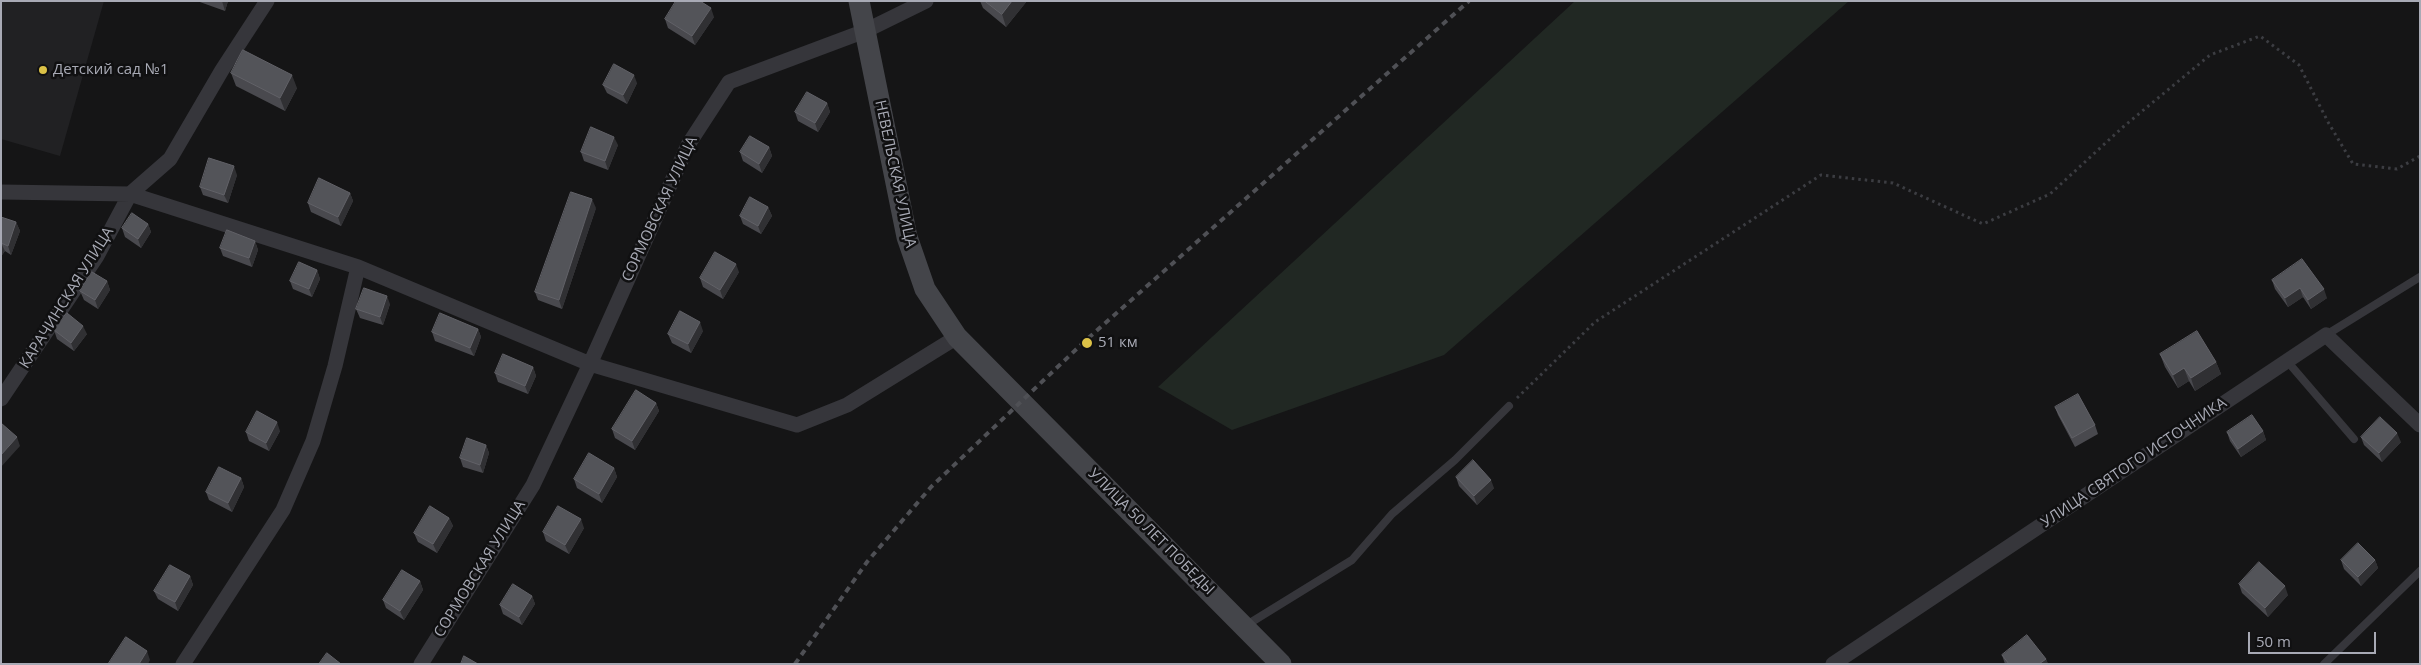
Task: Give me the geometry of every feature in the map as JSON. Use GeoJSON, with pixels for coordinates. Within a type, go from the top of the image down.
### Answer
{"type":"FeatureCollection","features":[{"type":"Feature","properties":{"kind":"street","name":"КАРАЧИНСКАЯ УЛИЦА"},"geometry":{"type":"LineString","coordinates":[[1,399],[97,256],[130,194],[170,159],[222,70],[267,1]]}},
{"type":"Feature","properties":{"kind":"street","name":"НЕВЕЛЬСКАЯ УЛИЦА"},"geometry":{"type":"LineString","coordinates":[[859,1],[907,237],[925,290],[956,337],[1020,400]]}},
{"type":"Feature","properties":{"kind":"street","name":"СОРМОВСКАЯ УЛИЦА"},"geometry":{"type":"LineString","coordinates":[[421,664],[533,485],[590,364],[688,145],[728,82],[865,31],[926,1]]}},
{"type":"Feature","properties":{"kind":"street"},"geometry":{"type":"LineString","coordinates":[[1,192],[130,194],[358,267],[590,364],[797,425],[847,405],[956,337]]}},
{"type":"Feature","properties":{"kind":"street"},"geometry":{"type":"LineString","coordinates":[[183,664],[283,510],[313,441],[335,366],[358,267]]}},
{"type":"Feature","properties":{"kind":"street"},"geometry":{"type":"LineString","coordinates":[[2326,335],[2420,425]]}},
{"type":"Feature","properties":{"kind":"street","name":"УЛИЦА СВЯТОГО ИСТОЧНИКА"},"geometry":{"type":"LineString","coordinates":[[1834,664],[2326,335]]}},
{"type":"Feature","properties":{"kind":"street","name":"УЛИЦА 50 ЛЕТ ПОБЕДЫ"},"geometry":{"type":"LineString","coordinates":[[1020,400],[1281,664]]}},
{"type":"Feature","properties":{"kind":"lane"},"geometry":{"type":"LineString","coordinates":[[2326,335],[2420,277]]}},
{"type":"Feature","properties":{"kind":"lane"},"geometry":{"type":"LineString","coordinates":[[2287,361],[2354,439]]}},
{"type":"Feature","properties":{"kind":"lane"},"geometry":{"type":"LineString","coordinates":[[1245,626],[1352,560],[1392,514],[1455,460],[1509,406]]}},
{"type":"Feature","properties":{"kind":"lane"},"geometry":{"type":"LineString","coordinates":[[2324,664],[2420,571]]}},
{"type":"Feature","properties":{"kind":"path"},"geometry":{"type":"LineString","coordinates":[[1509,406],[1595,322],[1821,175],[1893,182],[1983,224],[2050,194],[2123,127],[2210,55],[2260,36],[2299,65],[2328,122],[2353,164],[2397,169],[2420,156]]}},
{"type":"Feature","properties":{"kind":"shaded area","name":"Детский сад №1"},"geometry":{"type":"Polygon","coordinates":[[[1,1],[104,1],[60,156],[1,139],[1,1]]]}},
{"type":"Feature","properties":{"kind":"shaded area"},"geometry":{"type":"Polygon","coordinates":[[[1575,1],[1849,1],[1444,355],[1232,430],[1158,387],[1575,1]]]}},
{"type":"Feature","properties":{"kind":"building"},"geometry":{"type":"Polygon","coordinates":[[[676,1],[700,1],[711,8],[692,36],[665,19],[676,1]]]}},
{"type":"Feature","properties":{"kind":"building"},"geometry":{"type":"Polygon","coordinates":[[[985,1],[1012,1],[1002,14],[985,1]]]}},
{"type":"Feature","properties":{"kind":"building"},"geometry":{"type":"Polygon","coordinates":[[[243,50],[292,75],[280,98],[231,73],[243,50]]]}},
{"type":"Feature","properties":{"kind":"building"},"geometry":{"type":"Polygon","coordinates":[[[614,64],[634,75],[623,95],[603,85],[614,64]]]}},
{"type":"Feature","properties":{"kind":"building"},"geometry":{"type":"Polygon","coordinates":[[[807,92],[827,103],[815,123],[795,112],[807,92]]]}},
{"type":"Feature","properties":{"kind":"building"},"geometry":{"type":"Polygon","coordinates":[[[591,127],[614,137],[605,161],[581,152],[591,127]]]}},
{"type":"Feature","properties":{"kind":"building"},"geometry":{"type":"Polygon","coordinates":[[[750,136],[769,147],[759,164],[740,152],[750,136]]]}},
{"type":"Feature","properties":{"kind":"building"},"geometry":{"type":"Polygon","coordinates":[[[209,158],[234,166],[224,195],[200,187],[209,158]]]}},
{"type":"Feature","properties":{"kind":"building"},"geometry":{"type":"Polygon","coordinates":[[[319,178],[350,193],[338,217],[308,203],[319,178]]]}},
{"type":"Feature","properties":{"kind":"building"},"geometry":{"type":"Polygon","coordinates":[[[571,192],[592,199],[559,300],[535,292],[571,192]]]}},
{"type":"Feature","properties":{"kind":"building"},"geometry":{"type":"Polygon","coordinates":[[[750,197],[768,207],[758,226],[740,216],[750,197]]]}},
{"type":"Feature","properties":{"kind":"building"},"geometry":{"type":"Polygon","coordinates":[[[132,213],[148,224],[138,239],[122,228],[132,213]]]}},
{"type":"Feature","properties":{"kind":"building"},"geometry":{"type":"Polygon","coordinates":[[[1,217],[16,222],[8,246],[1,243],[1,217]]]}},
{"type":"Feature","properties":{"kind":"building"},"geometry":{"type":"Polygon","coordinates":[[[227,230],[255,241],[249,258],[220,248],[227,230]]]}},
{"type":"Feature","properties":{"kind":"building"},"geometry":{"type":"Polygon","coordinates":[[[715,252],[736,264],[720,290],[700,278],[715,252]]]}},
{"type":"Feature","properties":{"kind":"building"},"geometry":{"type":"Polygon","coordinates":[[[2302,259],[2324,289],[2308,300],[2300,288],[2285,298],[2272,280],[2302,259]]]}},
{"type":"Feature","properties":{"kind":"building"},"geometry":{"type":"Polygon","coordinates":[[[299,262],[317,270],[309,289],[290,281],[299,262]]]}},
{"type":"Feature","properties":{"kind":"building"},"geometry":{"type":"Polygon","coordinates":[[[92,272],[107,281],[95,300],[80,291],[92,272]]]}},
{"type":"Feature","properties":{"kind":"building"},"geometry":{"type":"Polygon","coordinates":[[[364,288],[387,296],[380,317],[356,309],[364,288]]]}},
{"type":"Feature","properties":{"kind":"building"},"geometry":{"type":"Polygon","coordinates":[[[680,311],[700,322],[688,344],[668,334],[680,311]]]}},
{"type":"Feature","properties":{"kind":"building"},"geometry":{"type":"Polygon","coordinates":[[[67,313],[83,326],[71,343],[54,330],[67,313]]]}},
{"type":"Feature","properties":{"kind":"building"},"geometry":{"type":"Polygon","coordinates":[[[440,313],[478,329],[470,348],[432,332],[440,313]]]}},
{"type":"Feature","properties":{"kind":"building"},"geometry":{"type":"Polygon","coordinates":[[[2197,331],[2216,362],[2191,378],[2184,368],[2173,375],[2160,354],[2197,331]]]}},
{"type":"Feature","properties":{"kind":"building"},"geometry":{"type":"Polygon","coordinates":[[[503,354],[533,367],[525,386],[495,373],[503,354]]]}},
{"type":"Feature","properties":{"kind":"building"},"geometry":{"type":"Polygon","coordinates":[[[636,390],[656,403],[632,441],[612,429],[636,390]]]}},
{"type":"Feature","properties":{"kind":"building"},"geometry":{"type":"Polygon","coordinates":[[[2078,394],[2095,425],[2072,438],[2055,407],[2078,394]]]}},
{"type":"Feature","properties":{"kind":"building"},"geometry":{"type":"Polygon","coordinates":[[[257,411],[277,422],[266,443],[246,432],[257,411]]]}},
{"type":"Feature","properties":{"kind":"building"},"geometry":{"type":"Polygon","coordinates":[[[2252,415],[2263,431],[2238,449],[2227,432],[2252,415]]]}},
{"type":"Feature","properties":{"kind":"building"},"geometry":{"type":"Polygon","coordinates":[[[2380,417],[2397,433],[2379,453],[2361,437],[2380,417]]]}},
{"type":"Feature","properties":{"kind":"building"},"geometry":{"type":"Polygon","coordinates":[[[1,423],[17,437],[1,455],[1,423]]]}},
{"type":"Feature","properties":{"kind":"building"},"geometry":{"type":"Polygon","coordinates":[[[467,438],[486,445],[480,465],[460,458],[467,438]]]}},
{"type":"Feature","properties":{"kind":"building"},"geometry":{"type":"Polygon","coordinates":[[[589,453],[614,468],[599,494],[574,479],[589,453]]]}},
{"type":"Feature","properties":{"kind":"building"},"geometry":{"type":"Polygon","coordinates":[[[1473,460],[1491,480],[1474,496],[1456,477],[1473,460]]]}},
{"type":"Feature","properties":{"kind":"building"},"geometry":{"type":"Polygon","coordinates":[[[219,467],[241,478],[228,503],[206,492],[219,467]]]}},
{"type":"Feature","properties":{"kind":"building"},"geometry":{"type":"Polygon","coordinates":[[[430,506],[449,518],[433,544],[414,533],[430,506]]]}},
{"type":"Feature","properties":{"kind":"building"},"geometry":{"type":"Polygon","coordinates":[[[558,506],[581,519],[565,545],[543,532],[558,506]]]}},
{"type":"Feature","properties":{"kind":"building"},"geometry":{"type":"Polygon","coordinates":[[[2358,543],[2375,560],[2358,577],[2341,560],[2358,543]]]}},
{"type":"Feature","properties":{"kind":"building"},"geometry":{"type":"Polygon","coordinates":[[[2259,562],[2285,586],[2265,608],[2239,584],[2259,562]]]}},
{"type":"Feature","properties":{"kind":"building"},"geometry":{"type":"Polygon","coordinates":[[[170,565],[190,576],[175,602],[154,591],[170,565]]]}},
{"type":"Feature","properties":{"kind":"building"},"geometry":{"type":"Polygon","coordinates":[[[402,570],[420,581],[400,611],[383,600],[402,570]]]}},
{"type":"Feature","properties":{"kind":"building"},"geometry":{"type":"Polygon","coordinates":[[[513,584],[532,596],[519,617],[500,605],[513,584]]]}},
{"type":"Feature","properties":{"kind":"building"},"geometry":{"type":"Polygon","coordinates":[[[2027,635],[2046,659],[2039,664],[2009,664],[2002,655],[2027,635]]]}},
{"type":"Feature","properties":{"kind":"building"},"geometry":{"type":"Polygon","coordinates":[[[126,637],[147,651],[139,664],[110,664],[109,663],[126,637]]]}},
{"type":"Feature","properties":{"kind":"building"},"geometry":{"type":"Polygon","coordinates":[[[327,653],[341,664],[319,664],[327,653]]]}},
{"type":"Feature","properties":{"kind":"building"},"geometry":{"type":"Polygon","coordinates":[[[464,656],[478,664],[461,664],[464,656]]]}},
{"type":"Feature","properties":{"kind":"railway"},"geometry":{"type":"LineString","coordinates":[[795,664],[867,562],[931,487],[1085,341],[1469,1]]}},
{"type":"Feature","properties":{"kind":"place","name":"Детский сад №1"},"geometry":{"type":"Point","coordinates":[43,70]}},
{"type":"Feature","properties":{"kind":"place","name":"51 км"},"geometry":{"type":"Point","coordinates":[1087,343]}}]}
